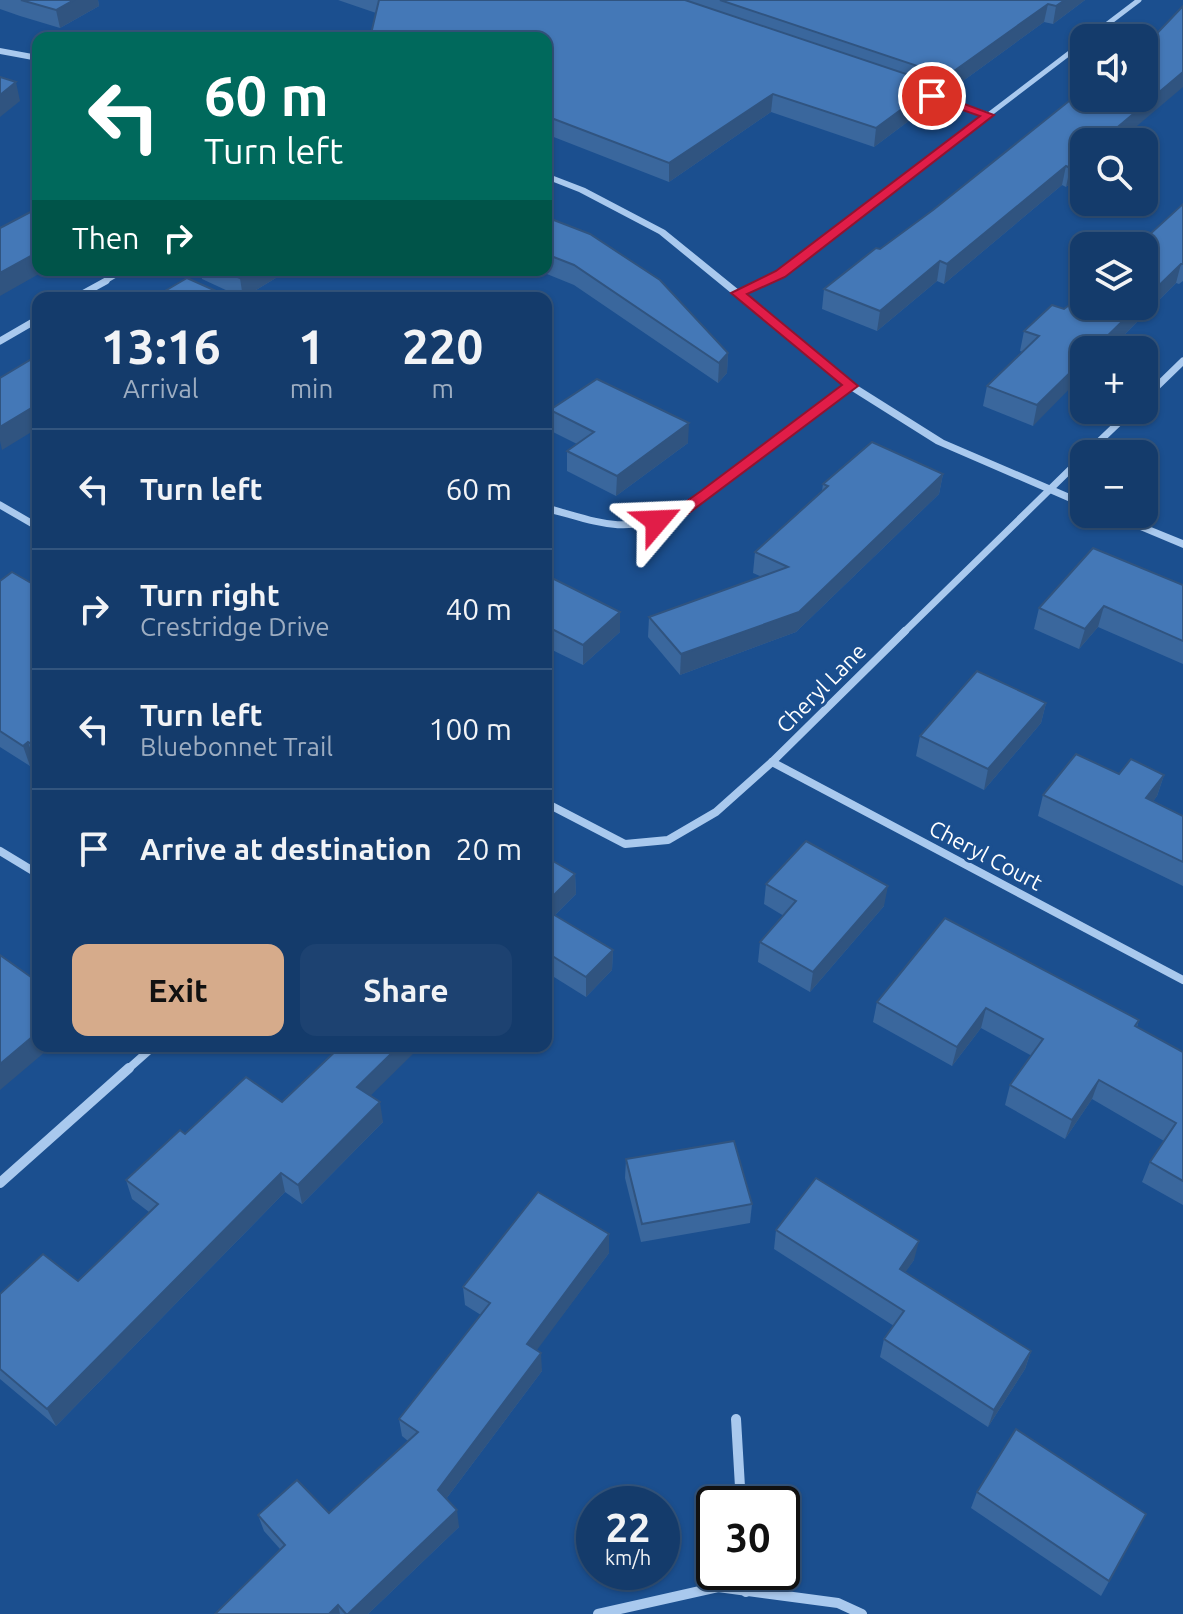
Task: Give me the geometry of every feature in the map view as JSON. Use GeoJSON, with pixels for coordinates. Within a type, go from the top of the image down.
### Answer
{"type":"FeatureCollection","features":[{"type":"Feature","properties":{"kind":"street"},"geometry":{"type":"LineString","coordinates":[[1107,24],[1139,0]]}},
{"type":"Feature","properties":{"kind":"street"},"geometry":{"type":"LineString","coordinates":[[0,51],[32,57]]}},
{"type":"Feature","properties":{"kind":"street"},"geometry":{"type":"LineString","coordinates":[[738,293],[780,274],[1070,53]]}},
{"type":"Feature","properties":{"kind":"street"},"geometry":{"type":"LineString","coordinates":[[915,90],[989,115]]}},
{"type":"Feature","properties":{"kind":"street"},"geometry":{"type":"LineString","coordinates":[[552,178],[582,190],[662,232],[851,386],[940,442],[1070,499]]}},
{"type":"Feature","properties":{"kind":"street"},"geometry":{"type":"LineString","coordinates":[[86,292],[114,276]]}},
{"type":"Feature","properties":{"kind":"street"},"geometry":{"type":"LineString","coordinates":[[0,341],[32,322]]}},
{"type":"Feature","properties":{"kind":"street"},"geometry":{"type":"LineString","coordinates":[[1158,385],[1183,361]]}},
{"type":"Feature","properties":{"kind":"street"},"geometry":{"type":"LineString","coordinates":[[552,510],[616,527],[640,526],[675,516],[851,386]]}},
{"type":"Feature","properties":{"kind":"street","name":"Cheryl Lane"},"geometry":{"type":"LineString","coordinates":[[1101,440],[1117,424]]}},
{"type":"Feature","properties":{"kind":"street","name":"Cheryl Lane"},"geometry":{"type":"LineString","coordinates":[[552,806],[625,844],[668,840],[716,812],[772,762],[1070,469]]}},
{"type":"Feature","properties":{"kind":"street"},"geometry":{"type":"LineString","coordinates":[[0,505],[32,524]]}},
{"type":"Feature","properties":{"kind":"street"},"geometry":{"type":"LineString","coordinates":[[1143,528],[1183,544]]}},
{"type":"Feature","properties":{"kind":"street","name":"Cheryl Court"},"geometry":{"type":"LineString","coordinates":[[772,762],[1183,980]]}},
{"type":"Feature","properties":{"kind":"street"},"geometry":{"type":"LineString","coordinates":[[0,851],[32,870]]}},
{"type":"Feature","properties":{"kind":"street"},"geometry":{"type":"LineString","coordinates":[[0,1183],[147,1052]]}},
{"type":"Feature","properties":{"kind":"street"},"geometry":{"type":"LineString","coordinates":[[736,1419],[740,1486]]}},
{"type":"Feature","properties":{"kind":"street"},"geometry":{"type":"LineString","coordinates":[[598,1614],[718,1587],[838,1603],[862,1614]]}},
{"type":"Feature","properties":{"kind":"building"},"geometry":{"type":"Polygon","coordinates":[[[21,0],[74,0],[56,10],[21,0]]]}},
{"type":"Feature","properties":{"kind":"building"},"geometry":{"type":"Polygon","coordinates":[[[379,0],[685,0],[936,84],[876,128],[773,94],[669,163],[552,118],[552,32],[371,32],[379,0]]]}},
{"type":"Feature","properties":{"kind":"building"},"geometry":{"type":"Polygon","coordinates":[[[720,0],[1065,0],[1056,6],[1048,4],[947,76],[720,0]]]}},
{"type":"Feature","properties":{"kind":"building"},"geometry":{"type":"Polygon","coordinates":[[[1183,6],[1183,72],[1158,93],[1158,32],[1183,6]]]}},
{"type":"Feature","properties":{"kind":"building"},"geometry":{"type":"Polygon","coordinates":[[[0,77],[16,82],[0,95],[0,77]]]}},
{"type":"Feature","properties":{"kind":"building"},"geometry":{"type":"Polygon","coordinates":[[[1070,100],[1070,112],[1136,112],[1117,128],[1070,128],[1070,168],[1066,166],[947,264],[940,261],[880,311],[824,289],[876,248],[880,249],[1070,100]]]}},
{"type":"Feature","properties":{"kind":"building"},"geometry":{"type":"Polygon","coordinates":[[[1183,204],[1183,264],[1158,286],[1158,232],[1152,232],[1183,204]]]}},
{"type":"Feature","properties":{"kind":"building"},"geometry":{"type":"Polygon","coordinates":[[[32,211],[32,255],[0,273],[0,228],[32,211]]]}},
{"type":"Feature","properties":{"kind":"building"},"geometry":{"type":"Polygon","coordinates":[[[552,219],[590,234],[660,280],[728,353],[719,363],[574,265],[552,256],[552,219]]]}},
{"type":"Feature","properties":{"kind":"building"},"geometry":{"type":"Polygon","coordinates":[[[187,278],[218,292],[163,292],[187,278]]]}},
{"type":"Feature","properties":{"kind":"building"},"geometry":{"type":"Polygon","coordinates":[[[1070,304],[1070,320],[1124,320],[1107,336],[1070,336],[1070,373],[1037,405],[987,386],[1039,336],[1024,331],[1052,305],[1064,309],[1070,304]]]}},
{"type":"Feature","properties":{"kind":"building"},"geometry":{"type":"Polygon","coordinates":[[[32,361],[32,408],[0,427],[0,378],[32,361]]]}},
{"type":"Feature","properties":{"kind":"building"},"geometry":{"type":"Polygon","coordinates":[[[597,379],[689,423],[617,476],[567,451],[594,432],[552,409],[597,379]]]}},
{"type":"Feature","properties":{"kind":"building"},"geometry":{"type":"Polygon","coordinates":[[[872,442],[943,474],[799,612],[681,654],[649,617],[788,567],[755,552],[828,486],[823,484],[872,442]]]}},
{"type":"Feature","properties":{"kind":"building"},"geometry":{"type":"Polygon","coordinates":[[[1093,548],[1183,585],[1183,641],[1104,606],[1085,629],[1039,608],[1093,548]]]}},
{"type":"Feature","properties":{"kind":"building"},"geometry":{"type":"Polygon","coordinates":[[[12,572],[32,584],[32,744],[28,742],[23,746],[0,731],[0,581],[12,572]]]}},
{"type":"Feature","properties":{"kind":"building"},"geometry":{"type":"Polygon","coordinates":[[[552,578],[620,612],[583,645],[552,629],[552,578]]]}},
{"type":"Feature","properties":{"kind":"building"},"geometry":{"type":"Polygon","coordinates":[[[977,671],[1046,703],[988,769],[920,736],[977,671]]]}},
{"type":"Feature","properties":{"kind":"building"},"geometry":{"type":"Polygon","coordinates":[[[1076,754],[1119,774],[1131,759],[1164,775],[1146,798],[1183,816],[1183,862],[1043,795],[1076,754]]]}},
{"type":"Feature","properties":{"kind":"building"},"geometry":{"type":"Polygon","coordinates":[[[806,841],[888,886],[813,972],[760,942],[796,901],[766,884],[806,841]]]}},
{"type":"Feature","properties":{"kind":"building"},"geometry":{"type":"Polygon","coordinates":[[[552,861],[575,874],[552,897],[552,861]]]}},
{"type":"Feature","properties":{"kind":"building"},"geometry":{"type":"Polygon","coordinates":[[[552,914],[613,950],[586,977],[552,956],[552,914]]]}},
{"type":"Feature","properties":{"kind":"building"},"geometry":{"type":"Polygon","coordinates":[[[945,918],[1139,1020],[1135,1026],[1183,1052],[1183,1181],[1150,1162],[1176,1123],[1099,1080],[1072,1120],[1010,1085],[1043,1039],[986,1008],[957,1047],[877,1002],[945,918]]]}},
{"type":"Feature","properties":{"kind":"building"},"geometry":{"type":"Polygon","coordinates":[[[0,955],[32,978],[32,1037],[0,1064],[0,955]]]}},
{"type":"Feature","properties":{"kind":"building"},"geometry":{"type":"Polygon","coordinates":[[[335,1052],[393,1052],[357,1087],[380,1102],[298,1185],[281,1173],[47,1409],[0,1369],[0,1294],[43,1254],[78,1281],[158,1204],[126,1180],[180,1130],[185,1134],[246,1077],[282,1102],[335,1052]]]}},
{"type":"Feature","properties":{"kind":"building"},"geometry":{"type":"Polygon","coordinates":[[[734,1141],[752,1204],[642,1224],[626,1159],[734,1141]]]}},
{"type":"Feature","properties":{"kind":"building"},"geometry":{"type":"Polygon","coordinates":[[[816,1178],[919,1241],[900,1269],[1031,1351],[994,1410],[884,1339],[904,1311],[776,1230],[816,1178]]]}},
{"type":"Feature","properties":{"kind":"building"},"geometry":{"type":"Polygon","coordinates":[[[538,1192],[609,1234],[527,1344],[541,1353],[438,1490],[457,1510],[348,1614],[338,1605],[329,1614],[215,1614],[285,1545],[258,1515],[297,1480],[329,1513],[418,1432],[399,1419],[490,1303],[463,1287],[538,1192]]]}},
{"type":"Feature","properties":{"kind":"building"},"geometry":{"type":"Polygon","coordinates":[[[1016,1429],[1146,1514],[1109,1581],[977,1492],[1016,1429]]]}},
{"type":"Feature","properties":{"kind":"route"},"geometry":{"type":"LineString","coordinates":[[657,521],[675,516],[706,495],[851,386],[738,293],[780,274],[989,115],[932,96]]}}]}
